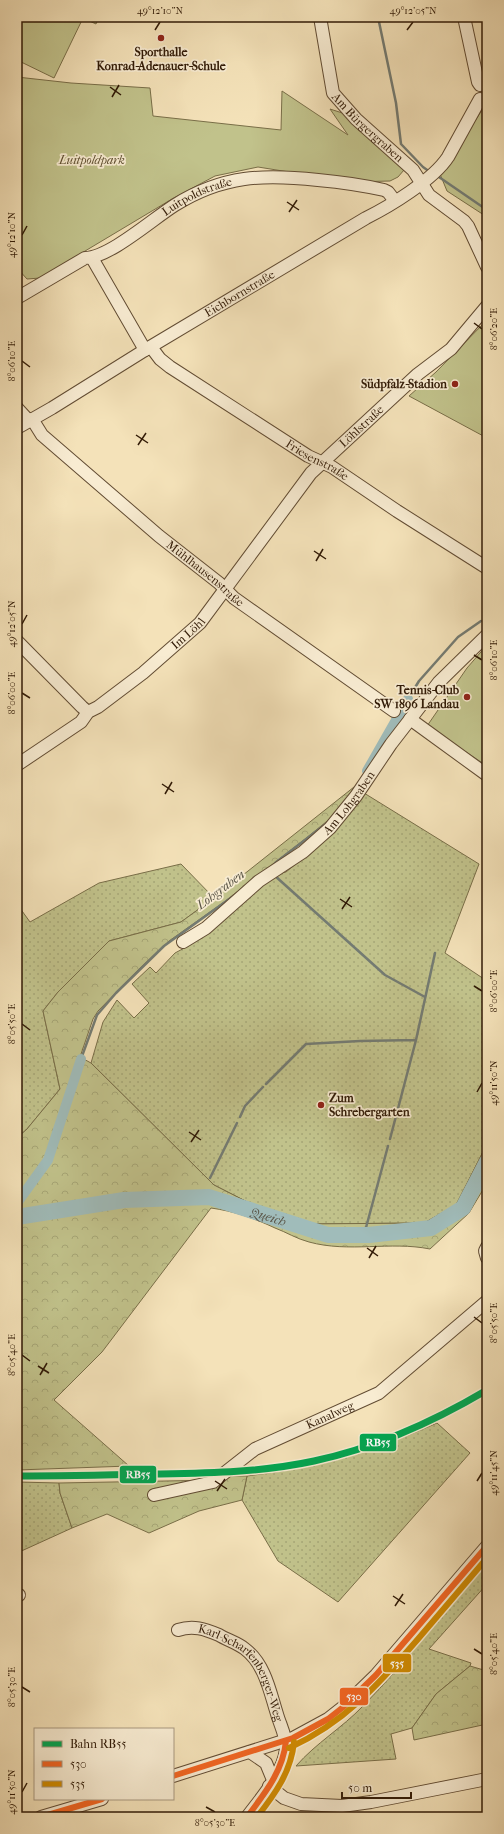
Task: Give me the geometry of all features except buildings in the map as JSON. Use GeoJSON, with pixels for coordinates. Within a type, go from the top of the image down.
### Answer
{"type":"FeatureCollection","features":[{"type":"Feature","properties":{"kind":"street","name":"Am Bürgergraben"},"geometry":{"type":"LineString","coordinates":[[320,17],[333,93],[356,118],[413,170],[430,177]]}},
{"type":"Feature","properties":{"kind":"street"},"geometry":{"type":"LineString","coordinates":[[464,17],[478,82],[483,84],[478,90],[484,101]]}},
{"type":"Feature","properties":{"kind":"street","name":"Eichbornstraße"},"geometry":{"type":"LineString","coordinates":[[17,428],[148,348],[383,209],[430,177],[452,149],[484,101]]}},
{"type":"Feature","properties":{"kind":"street","name":"Luitpoldstraße"},"geometry":{"type":"LineString","coordinates":[[17,298],[85,258],[92,258],[116,246],[176,204],[193,194],[217,185],[240,179],[278,176],[332,181],[384,190],[388,192],[395,200]]}},
{"type":"Feature","properties":{"kind":"street"},"geometry":{"type":"LineString","coordinates":[[430,177],[429,195],[451,210],[468,226],[487,267]]}},
{"type":"Feature","properties":{"kind":"street","name":"Friesenstraße"},"geometry":{"type":"LineString","coordinates":[[92,258],[148,348],[170,367],[321,463],[332,467],[397,511],[487,568]]}},
{"type":"Feature","properties":{"kind":"street","name":"Löhlstraße"},"geometry":{"type":"LineString","coordinates":[[321,463],[418,374],[451,349],[487,306]]}},
{"type":"Feature","properties":{"kind":"street","name":"Mühlhausenstraße"},"geometry":{"type":"LineString","coordinates":[[17,408],[30,420],[42,435],[159,536],[226,589],[234,598],[394,711]]}},
{"type":"Feature","properties":{"kind":"street","name":"Im Löhl"},"geometry":{"type":"LineString","coordinates":[[17,765],[81,722],[88,712],[98,708],[143,673],[200,623],[297,492],[321,463]]}},
{"type":"Feature","properties":{"kind":"street","name":"Am Lohgraben"},"geometry":{"type":"LineString","coordinates":[[183,942],[206,928],[259,881],[312,845],[341,816],[410,719],[450,670],[487,636]]}},
{"type":"Feature","properties":{"kind":"street"},"geometry":{"type":"LineString","coordinates":[[17,641],[88,712]]}},
{"type":"Feature","properties":{"kind":"street"},"geometry":{"type":"LineString","coordinates":[[410,719],[487,775]]}},
{"type":"Feature","properties":{"kind":"street"},"geometry":{"type":"LineString","coordinates":[[487,1247],[485,1251],[487,1258]]}},
{"type":"Feature","properties":{"kind":"street","name":"Kanalweg"},"geometry":{"type":"LineString","coordinates":[[154,1495],[214,1482],[255,1449],[380,1393],[487,1301]]}},
{"type":"Feature","properties":{"kind":"street"},"geometry":{"type":"LineString","coordinates":[[174,1776],[286,1741],[301,1735],[328,1719],[360,1691],[399,1649],[487,1546]]}},
{"type":"Feature","properties":{"kind":"street","name":"Karl-Scharfenberger-Weg"},"geometry":{"type":"LineString","coordinates":[[178,1630],[189,1627],[208,1630],[240,1646],[252,1656],[258,1663],[268,1686],[286,1741]]}},
{"type":"Feature","properties":{"kind":"street"},"geometry":{"type":"LineString","coordinates":[[247,1817],[271,1783],[283,1761],[286,1741]]}},
{"type":"Feature","properties":{"kind":"street"},"geometry":{"type":"LineString","coordinates":[[250,1752],[266,1763],[271,1783],[288,1800],[301,1804],[342,1806],[487,1779]]}},
{"type":"Feature","properties":{"kind":"street"},"geometry":{"type":"LineString","coordinates":[[42,1817],[99,1800]]}},
{"type":"Feature","properties":{"kind":"green space"},"geometry":{"type":"Polygon","coordinates":[[[17,17],[99,17],[96,24],[83,18],[54,78],[17,60],[17,17]]]}},
{"type":"Feature","properties":{"kind":"green space","name":"Luitpoldpark"},"geometry":{"type":"Polygon","coordinates":[[[17,77],[71,83],[150,88],[153,116],[281,130],[282,91],[348,135],[330,109],[361,119],[410,163],[398,177],[390,181],[351,182],[258,167],[215,176],[172,199],[40,278],[27,279],[17,268],[17,77]]]}},
{"type":"Feature","properties":{"kind":"green space"},"geometry":{"type":"Polygon","coordinates":[[[486,104],[487,217],[447,191],[440,174],[486,104]]]}},
{"type":"Feature","properties":{"kind":"green space","name":"Südpfalz-Stadion"},"geometry":{"type":"Polygon","coordinates":[[[487,320],[487,438],[409,396],[436,372],[487,320]]]}},
{"type":"Feature","properties":{"kind":"green space","name":"Tennis-Club SW 1896 Landau"},"geometry":{"type":"Polygon","coordinates":[[[487,645],[487,766],[427,726],[467,668],[487,645]]]}},
{"type":"Feature","properties":{"kind":"green space"},"geometry":{"type":"Polygon","coordinates":[[[354,787],[357,789],[337,813],[224,902],[169,941],[140,968],[98,1011],[93,1019],[80,1057],[91,1063],[214,1185],[269,1213],[301,1224],[424,1223],[456,1205],[487,1144],[487,1183],[469,1213],[430,1249],[400,1246],[339,1247],[324,1245],[300,1239],[243,1215],[211,1208],[102,1352],[54,1400],[129,1466],[17,1470],[17,1138],[27,1129],[60,1089],[43,1011],[58,992],[109,941],[181,922],[214,898],[354,787]]]}},
{"type":"Feature","properties":{"kind":"green space"},"geometry":{"type":"Polygon","coordinates":[[[364,793],[479,864],[445,953],[487,981],[487,1144],[456,1205],[424,1223],[301,1224],[269,1213],[214,1185],[91,1063],[103,1022],[117,1000],[134,1018],[149,1003],[132,984],[150,967],[156,973],[175,953],[188,946],[271,875],[286,872],[308,854],[364,793]]]}},
{"type":"Feature","properties":{"kind":"green space"},"geometry":{"type":"Polygon","coordinates":[[[181,864],[214,898],[181,922],[109,941],[58,992],[43,1011],[60,1089],[27,1129],[17,1138],[17,904],[30,922],[99,883],[181,864]]]}},
{"type":"Feature","properties":{"kind":"green space"},"geometry":{"type":"Polygon","coordinates":[[[437,1423],[470,1453],[338,1602],[278,1561],[242,1500],[247,1476],[300,1468],[332,1461],[385,1444],[437,1423]]]}},
{"type":"Feature","properties":{"kind":"green space"},"geometry":{"type":"Polygon","coordinates":[[[228,1476],[247,1476],[242,1500],[199,1511],[149,1533],[107,1514],[72,1528],[60,1493],[59,1483],[218,1480],[228,1476]]]}},
{"type":"Feature","properties":{"kind":"green space"},"geometry":{"type":"Polygon","coordinates":[[[17,1482],[59,1483],[60,1493],[72,1528],[17,1553],[17,1482]]]}},
{"type":"Feature","properties":{"kind":"green space"},"geometry":{"type":"Polygon","coordinates":[[[487,1559],[487,1584],[429,1649],[471,1663],[470,1666],[436,1694],[412,1728],[391,1734],[396,1759],[296,1766],[312,1750],[355,1714],[380,1689],[427,1634],[487,1559]]]}},
{"type":"Feature","properties":{"kind":"green space"},"geometry":{"type":"Polygon","coordinates":[[[470,1666],[487,1671],[487,1724],[414,1740],[412,1728],[436,1694],[470,1666]]]}},
{"type":"Feature","properties":{"kind":"waterway"},"geometry":{"type":"LineString","coordinates":[[378,17],[396,103],[401,144],[423,167],[430,172]]}},
{"type":"Feature","properties":{"kind":"waterway"},"geometry":{"type":"LineString","coordinates":[[436,175],[487,210]]}},
{"type":"Feature","properties":{"kind":"waterway","name":"Lohgraben"},"geometry":{"type":"LineString","coordinates":[[408,699],[419,681],[458,637],[481,621]]}},
{"type":"Feature","properties":{"kind":"waterway","name":"Lohgraben"},"geometry":{"type":"LineString","coordinates":[[367,771],[408,699]]}},
{"type":"Feature","properties":{"kind":"waterway","name":"Lohgraben"},"geometry":{"type":"LineString","coordinates":[[275,863],[327,823]]}},
{"type":"Feature","properties":{"kind":"waterway"},"geometry":{"type":"LineString","coordinates":[[274,875],[385,975],[425,997]]}},
{"type":"Feature","properties":{"kind":"waterway","name":"Lohgraben"},"geometry":{"type":"LineString","coordinates":[[81,1059],[97,1015],[116,993],[164,946],[232,897]]}},
{"type":"Feature","properties":{"kind":"waterway"},"geometry":{"type":"LineString","coordinates":[[266,1084],[306,1044],[416,1040],[435,953]]}},
{"type":"Feature","properties":{"kind":"waterway"},"geometry":{"type":"LineString","coordinates":[[390,1139],[416,1040]]}},
{"type":"Feature","properties":{"kind":"waterway","name":"Lohgraben"},"geometry":{"type":"LineString","coordinates":[[17,1203],[48,1160],[81,1059]]}},
{"type":"Feature","properties":{"kind":"waterway"},"geometry":{"type":"LineString","coordinates":[[240,1117],[245,1106],[263,1087]]}},
{"type":"Feature","properties":{"kind":"waterway"},"geometry":{"type":"LineString","coordinates":[[210,1178],[237,1123]]}},
{"type":"Feature","properties":{"kind":"waterway"},"geometry":{"type":"LineString","coordinates":[[364,1235],[388,1146]]}},
{"type":"Feature","properties":{"kind":"waterway","name":"Queich"},"geometry":{"type":"LineString","coordinates":[[17,1217],[124,1200],[209,1197],[328,1235],[369,1235],[431,1228],[463,1208],[487,1162]]}},
{"type":"Feature","properties":{"kind":"rail line","name":"RB55"},"geometry":{"type":"LineString","coordinates":[[17,1476],[179,1474],[256,1470],[295,1465],[337,1456],[403,1433],[446,1413],[487,1390]]}},
{"type":"Feature","properties":{"kind":"transit line","name":"530"},"geometry":{"type":"LineString","coordinates":[[174,1776],[293,1738],[328,1719],[342,1708],[376,1675],[487,1546]]}},
{"type":"Feature","properties":{"kind":"transit line","name":"535"},"geometry":{"type":"LineString","coordinates":[[289,1748],[327,1727],[375,1687],[404,1656],[487,1558]]}},
{"type":"Feature","properties":{"kind":"transit line","name":"530"},"geometry":{"type":"LineString","coordinates":[[247,1817],[277,1772],[286,1741]]}},
{"type":"Feature","properties":{"kind":"transit line","name":"535"},"geometry":{"type":"LineString","coordinates":[[257,1817],[276,1791],[286,1773],[294,1742]]}},
{"type":"Feature","properties":{"kind":"transit line","name":"530"},"geometry":{"type":"LineString","coordinates":[[41,1817],[99,1800]]}},
{"type":"Feature","properties":{"kind":"place","name":"Sporthalle Konrad-Adenauer-Schule"},"geometry":{"type":"Point","coordinates":[161,38]}},
{"type":"Feature","properties":{"kind":"place","name":"Südpfalz-Stadion"},"geometry":{"type":"Point","coordinates":[455,384]}},
{"type":"Feature","properties":{"kind":"place","name":"Tennis-Club SW 1896 Landau"},"geometry":{"type":"Point","coordinates":[467,697]}},
{"type":"Feature","properties":{"kind":"place","name":"Zum Schrebergarten"},"geometry":{"type":"Point","coordinates":[321,1105]}}]}
